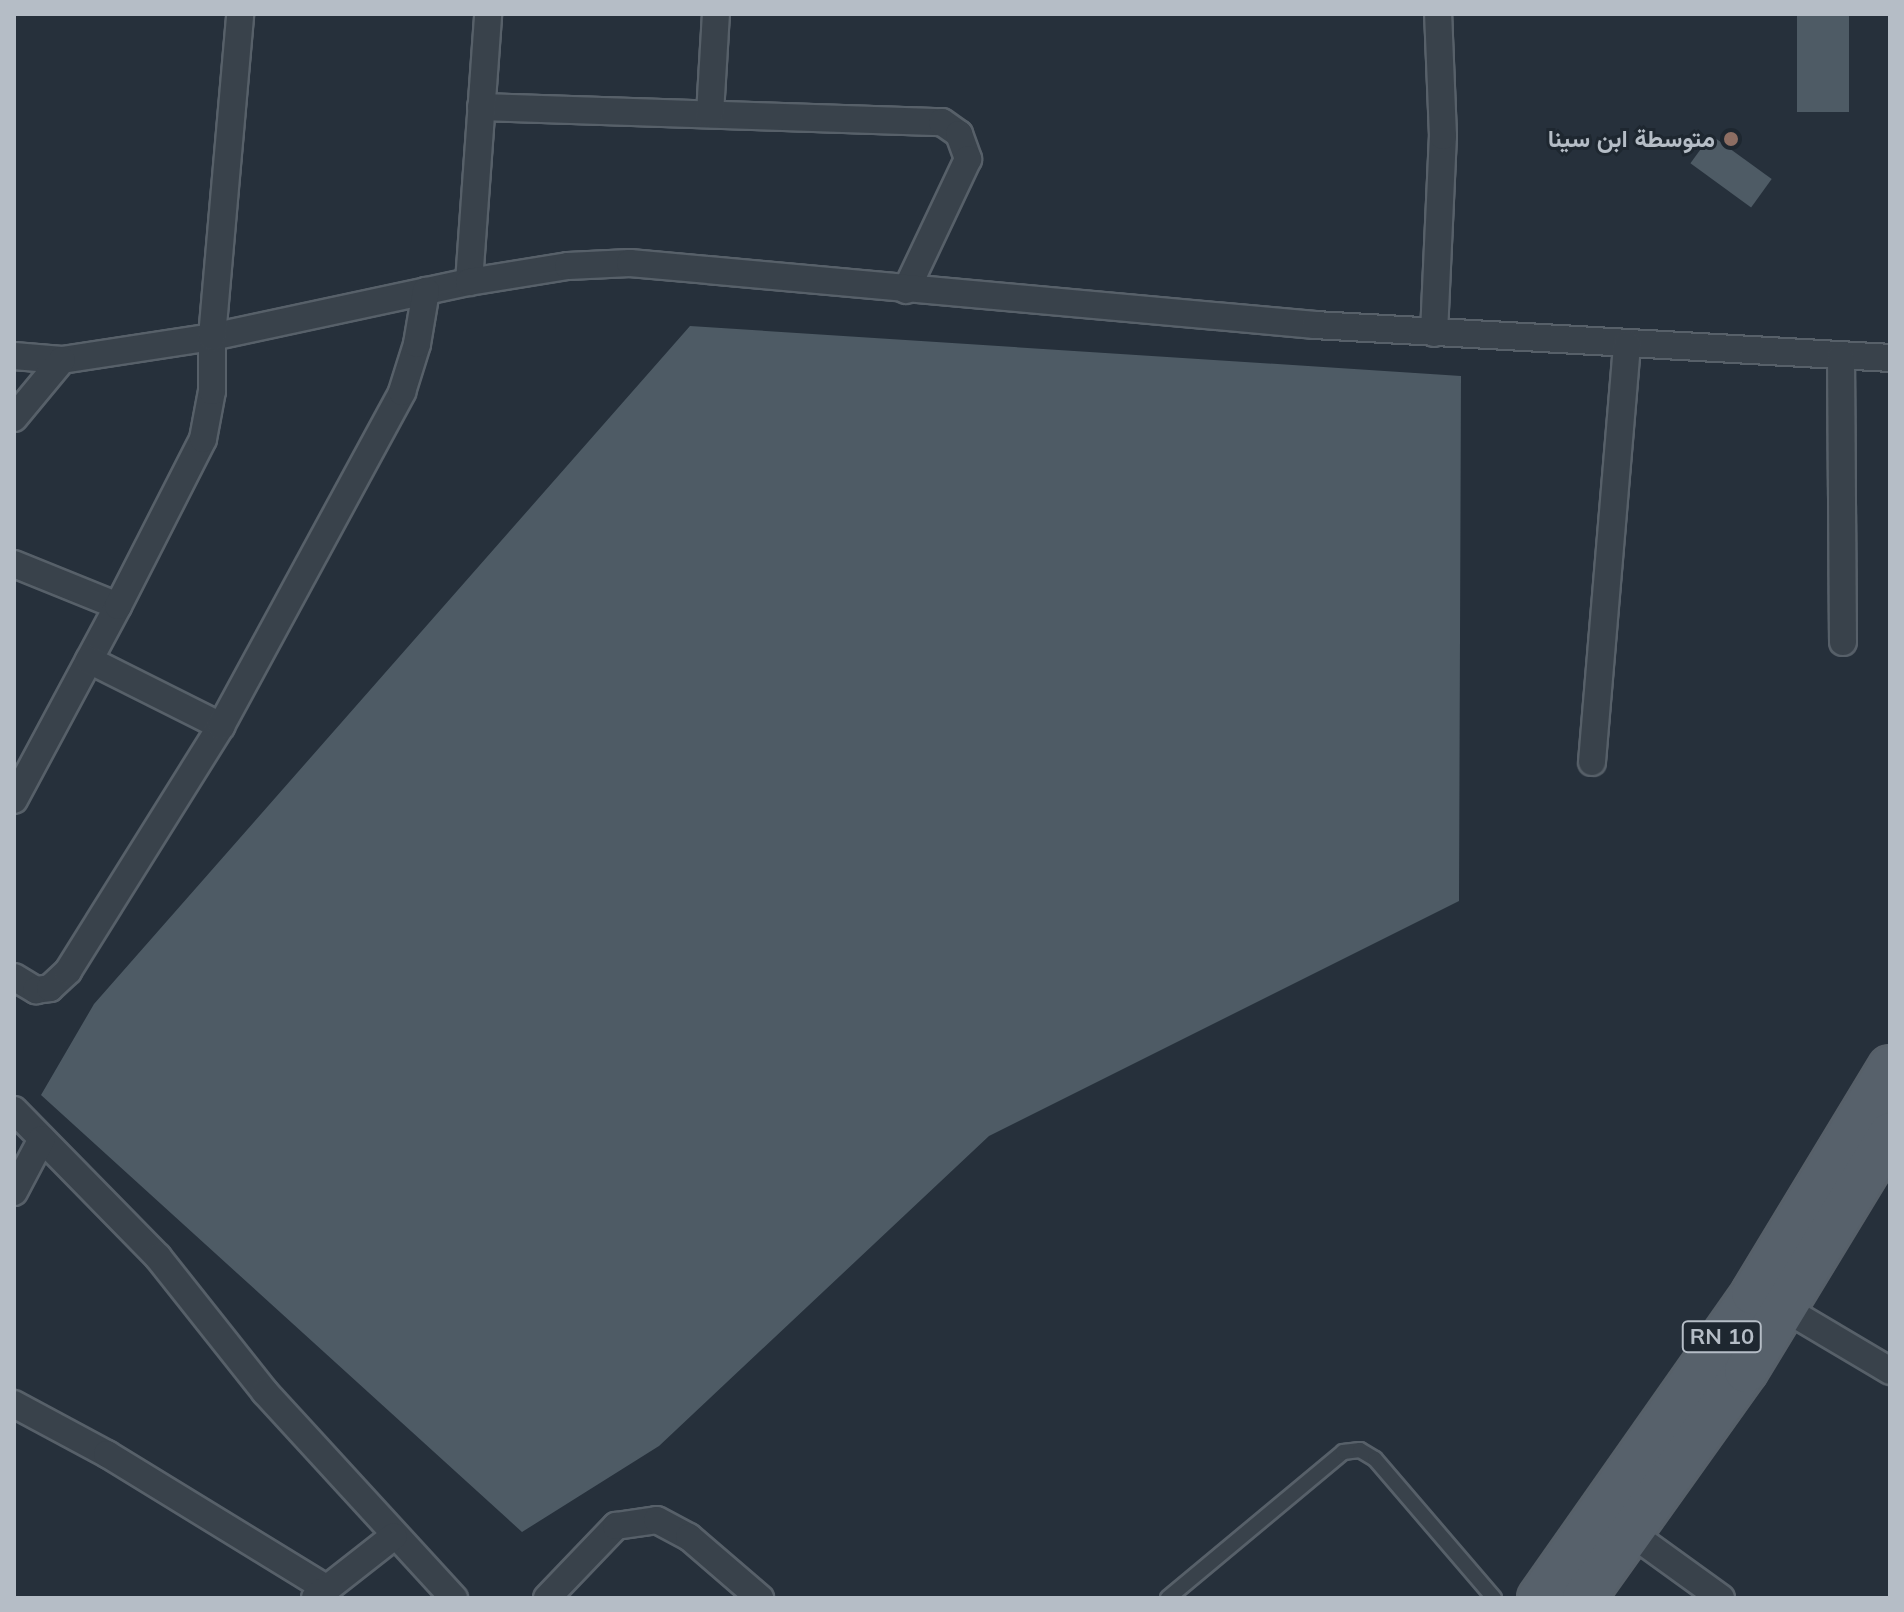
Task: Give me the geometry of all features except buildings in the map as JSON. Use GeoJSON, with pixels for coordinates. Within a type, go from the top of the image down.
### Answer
{"type":"FeatureCollection","features":[{"type":"Feature","properties":{"kind":"main road","name":"RN 10"},"geometry":{"type":"LineString","coordinates":[[1539,1598],[1753,1293],[1890,1067]]}},
{"type":"Feature","properties":{"kind":"main road","name":"RN 10"},"geometry":{"type":"LineString","coordinates":[[1584,1598],[1746,1371],[1890,1134]]}},
{"type":"Feature","properties":{"kind":"street"},"geometry":{"type":"LineString","coordinates":[[14,800],[203,439],[212,391],[212,337],[240,14]]}},
{"type":"Feature","properties":{"kind":"street"},"geometry":{"type":"LineString","coordinates":[[469,282],[488,14]]}},
{"type":"Feature","properties":{"kind":"street"},"geometry":{"type":"LineString","coordinates":[[710,114],[716,14]]}},
{"type":"Feature","properties":{"kind":"street"},"geometry":{"type":"LineString","coordinates":[[1434,333],[1443,136],[1438,14]]}},
{"type":"Feature","properties":{"kind":"street"},"geometry":{"type":"LineString","coordinates":[[481,107],[942,122],[959,134],[968,159],[906,290]]}},
{"type":"Feature","properties":{"kind":"street"},"geometry":{"type":"LineString","coordinates":[[14,356],[62,360],[212,337],[469,282],[568,266],[630,263],[906,290],[1434,333],[1890,358]]}},
{"type":"Feature","properties":{"kind":"street"},"geometry":{"type":"LineString","coordinates":[[14,977],[36,990],[50,988],[68,971],[221,726],[402,392],[417,344],[426,291]]}},
{"type":"Feature","properties":{"kind":"street"},"geometry":{"type":"LineString","coordinates":[[1592,762],[1627,344]]}},
{"type":"Feature","properties":{"kind":"street"},"geometry":{"type":"LineString","coordinates":[[1841,357],[1843,642]]}},
{"type":"Feature","properties":{"kind":"street"},"geometry":{"type":"LineString","coordinates":[[14,418],[62,360]]}},
{"type":"Feature","properties":{"kind":"street"},"geometry":{"type":"LineString","coordinates":[[14,564],[118,606]]}},
{"type":"Feature","properties":{"kind":"street"},"geometry":{"type":"LineString","coordinates":[[89,660],[221,726]]}},
{"type":"Feature","properties":{"kind":"street"},"geometry":{"type":"LineString","coordinates":[[14,1110],[158,1257],[229,1350],[394,1536],[454,1598]]}},
{"type":"Feature","properties":{"kind":"street"},"geometry":{"type":"LineString","coordinates":[[14,1192],[42,1139]]}},
{"type":"Feature","properties":{"kind":"street"},"geometry":{"type":"LineString","coordinates":[[1784,1308],[1890,1371]]}},
{"type":"Feature","properties":{"kind":"street"},"geometry":{"type":"LineString","coordinates":[[14,1404],[107,1454],[321,1593],[394,1536]]}},
{"type":"Feature","properties":{"kind":"street"},"geometry":{"type":"LineString","coordinates":[[547,1598],[616,1526],[657,1520],[689,1537],[760,1598]]}},
{"type":"Feature","properties":{"kind":"street"},"geometry":{"type":"LineString","coordinates":[[1631,1533],[1721,1598]]}},
{"type":"Feature","properties":{"kind":"lane"},"geometry":{"type":"LineString","coordinates":[[1168,1598],[1343,1452],[1360,1450],[1375,1459],[1494,1598]]}},
{"type":"Feature","properties":{"kind":"place","name":"متوسطة ابن سينا"},"geometry":{"type":"Point","coordinates":[1731,139]}}]}
